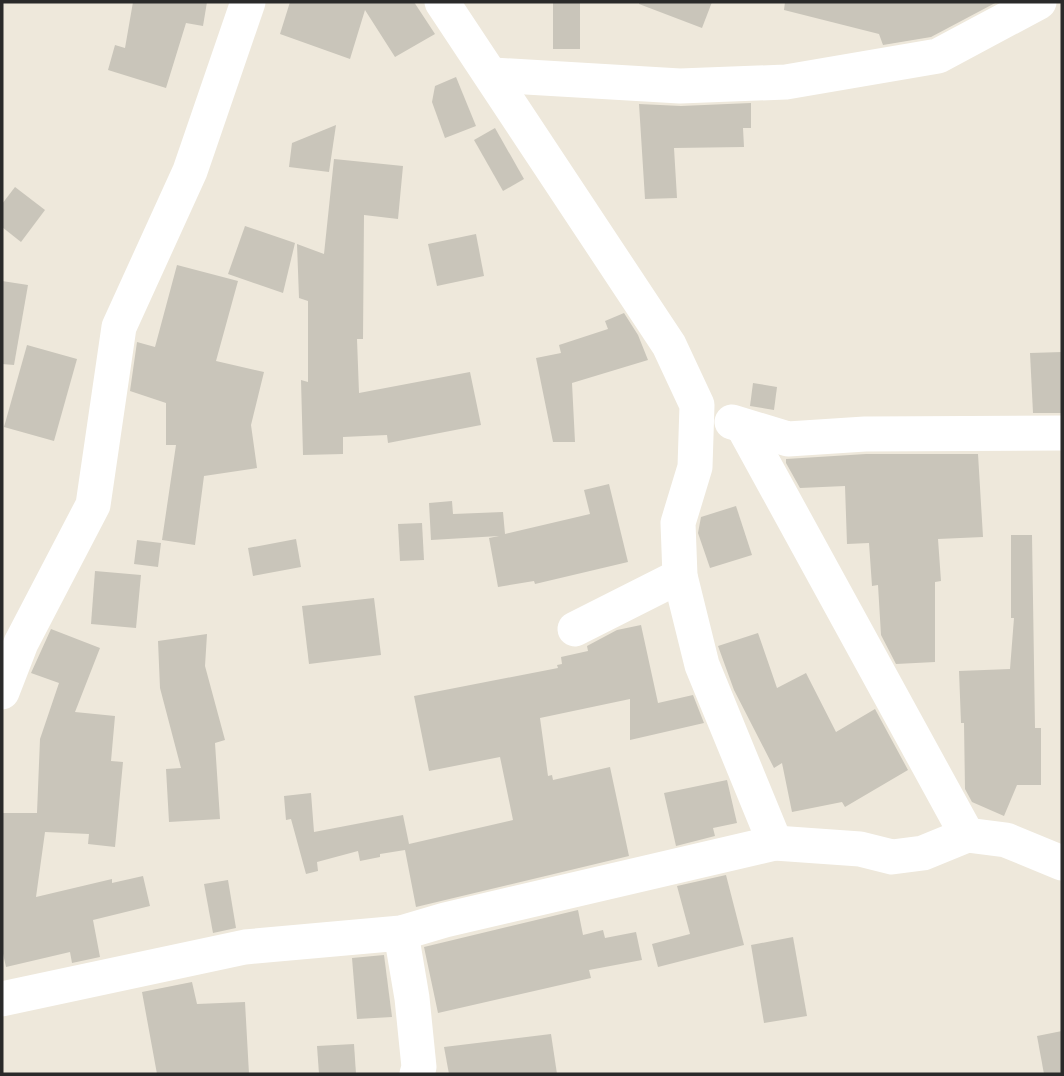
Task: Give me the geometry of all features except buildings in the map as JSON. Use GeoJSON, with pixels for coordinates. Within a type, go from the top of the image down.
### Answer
{"type":"FeatureCollection","features":[{"type":"Feature","properties":{"kind":"street"},"geometry":{"type":"LineString","coordinates":[[2,692],[21,642],[93,505],[119,327],[190,171],[248,2]]}},
{"type":"Feature","properties":{"kind":"street"},"geometry":{"type":"LineString","coordinates":[[442,2],[493,75],[669,345],[697,405],[695,467],[678,523],[680,576],[702,664],[775,843]]}},
{"type":"Feature","properties":{"kind":"street"},"geometry":{"type":"LineString","coordinates":[[493,75],[680,86],[786,82],[938,56],[1039,2]]}},
{"type":"Feature","properties":{"kind":"street"},"geometry":{"type":"LineString","coordinates":[[697,405],[744,428],[788,439],[865,434],[1062,433]]}},
{"type":"Feature","properties":{"kind":"street"},"geometry":{"type":"LineString","coordinates":[[744,428],[967,835]]}},
{"type":"Feature","properties":{"kind":"street"},"geometry":{"type":"LineString","coordinates":[[575,629],[680,576]]}},
{"type":"Feature","properties":{"kind":"street"},"geometry":{"type":"LineString","coordinates":[[2,999],[245,947],[401,933],[445,920],[775,843],[860,849],[892,857],[923,853],[967,835],[1006,840],[1062,863]]}},
{"type":"Feature","properties":{"kind":"street"},"geometry":{"type":"LineString","coordinates":[[401,933],[412,998],[419,1067],[416,1074]]}}]}
